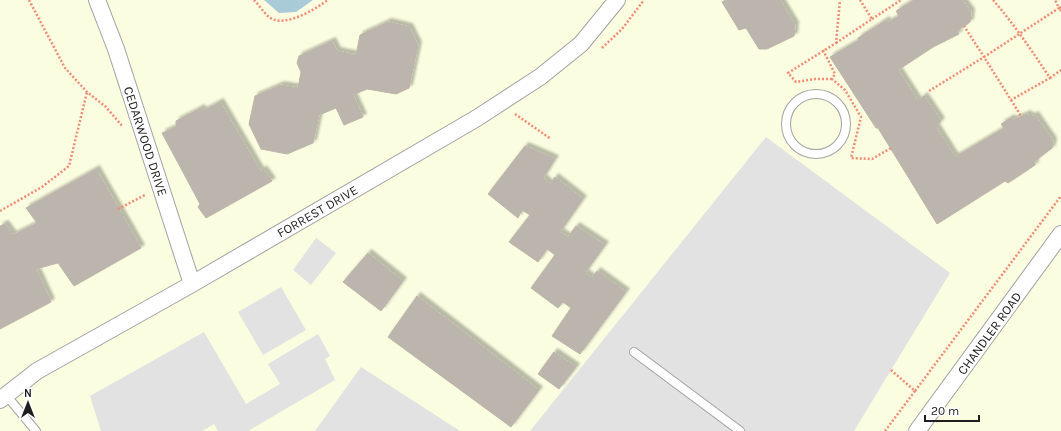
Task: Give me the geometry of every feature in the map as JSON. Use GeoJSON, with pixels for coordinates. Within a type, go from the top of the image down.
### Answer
{"type":"FeatureCollection","features":[{"type":"Feature","properties":{"kind":"street","name":"CEDARWOOD DRIVE"},"geometry":{"type":"LineString","coordinates":[[97,0],[118,56],[192,284]]}},
{"type":"Feature","properties":{"kind":"street","name":"FORREST DRIVE"},"geometry":{"type":"LineString","coordinates":[[3,398],[37,371],[192,284],[477,118],[540,77],[581,44],[617,0]]}},
{"type":"Feature","properties":{"kind":"street","name":"CHANDLER ROAD"},"geometry":{"type":"LineString","coordinates":[[917,431],[1061,234]]}},
{"type":"Feature","properties":{"kind":"lane"},"geometry":{"type":"LineString","coordinates":[[812,94],[824,95],[835,100],[843,109],[847,120],[846,132],[841,143],[832,151],[820,155],[808,154],[798,149],[790,140],[786,128],[786,116],[792,106],[801,98],[812,94]]}},
{"type":"Feature","properties":{"kind":"lane"},"geometry":{"type":"LineString","coordinates":[[634,352],[740,431]]}},
{"type":"Feature","properties":{"kind":"lane"},"geometry":{"type":"LineString","coordinates":[[3,398],[36,431]]}},
{"type":"Feature","properties":{"kind":"path"},"geometry":{"type":"LineString","coordinates":[[29,0],[65,68],[87,92],[106,107],[126,131]]}},
{"type":"Feature","properties":{"kind":"path"},"geometry":{"type":"LineString","coordinates":[[254,0],[270,18],[282,21],[297,18],[328,0]]}},
{"type":"Feature","properties":{"kind":"path"},"geometry":{"type":"LineString","coordinates":[[836,43],[840,0]]}},
{"type":"Feature","properties":{"kind":"path"},"geometry":{"type":"LineString","coordinates":[[860,0],[872,19]]}},
{"type":"Feature","properties":{"kind":"path"},"geometry":{"type":"LineString","coordinates":[[891,148],[872,159],[851,158],[862,117],[845,90],[832,79],[815,79],[796,82],[788,73],[901,0]]}},
{"type":"Feature","properties":{"kind":"path"},"geometry":{"type":"LineString","coordinates":[[993,0],[1020,34],[1050,78]]}},
{"type":"Feature","properties":{"kind":"path"},"geometry":{"type":"LineString","coordinates":[[929,91],[1060,9],[1055,0]]}},
{"type":"Feature","properties":{"kind":"path"},"geometry":{"type":"LineString","coordinates":[[964,26],[1021,116]]}},
{"type":"Feature","properties":{"kind":"path"},"geometry":{"type":"LineString","coordinates":[[823,50],[835,74],[832,79]]}},
{"type":"Feature","properties":{"kind":"path"},"geometry":{"type":"LineString","coordinates":[[1011,100],[1050,78],[1061,70]]}},
{"type":"Feature","properties":{"kind":"path"},"geometry":{"type":"LineString","coordinates":[[0,211],[42,187],[69,166],[87,92]]}},
{"type":"Feature","properties":{"kind":"path"},"geometry":{"type":"LineString","coordinates":[[118,209],[145,196],[143,189]]}},
{"type":"Feature","properties":{"kind":"path"},"geometry":{"type":"LineString","coordinates":[[885,431],[1061,196]]}},
{"type":"Feature","properties":{"kind":"path"},"geometry":{"type":"LineString","coordinates":[[891,370],[915,391]]}},
{"type":"Feature","properties":{"kind":"shaded area"},"geometry":{"type":"Polygon","coordinates":[[[0,0],[1061,0],[1061,431],[0,431],[0,0]]]}},
{"type":"Feature","properties":{"kind":"shaded area"},"geometry":{"type":"Polygon","coordinates":[[[766,137],[950,273],[854,431],[530,431],[766,137]]]}},
{"type":"Feature","properties":{"kind":"shaded area"},"geometry":{"type":"Polygon","coordinates":[[[316,238],[336,253],[311,285],[293,270],[316,238]]]}},
{"type":"Feature","properties":{"kind":"shaded area"},"geometry":{"type":"Polygon","coordinates":[[[281,287],[306,330],[263,355],[238,312],[281,287]]]}},
{"type":"Feature","properties":{"kind":"shaded area"},"geometry":{"type":"Polygon","coordinates":[[[204,332],[246,404],[280,384],[268,364],[318,334],[330,356],[325,359],[335,380],[248,431],[218,431],[214,424],[202,431],[101,431],[90,396],[204,332]]]}},
{"type":"Feature","properties":{"kind":"shaded area"},"geometry":{"type":"Polygon","coordinates":[[[361,367],[460,431],[315,431],[361,367]]]}},
{"type":"Feature","properties":{"kind":"water"},"geometry":{"type":"Polygon","coordinates":[[[264,0],[313,0],[296,12],[279,13],[264,0]]]}},
{"type":"Feature","properties":{"kind":"building"},"geometry":{"type":"Polygon","coordinates":[[[726,0],[780,0],[795,25],[794,36],[767,49],[759,49],[746,28],[739,30],[722,2],[726,0]]]}},
{"type":"Feature","properties":{"kind":"building"},"geometry":{"type":"Polygon","coordinates":[[[914,0],[962,0],[971,12],[970,22],[957,31],[959,34],[933,47],[898,70],[918,101],[924,96],[941,121],[936,127],[955,157],[1004,128],[1001,124],[1011,118],[1013,120],[1027,114],[1031,117],[1035,115],[1053,141],[1052,148],[1035,161],[1035,165],[1008,183],[1005,181],[937,224],[878,128],[876,128],[830,57],[859,40],[858,38],[886,20],[887,23],[899,16],[896,11],[914,0]]]}},
{"type":"Feature","properties":{"kind":"building"},"geometry":{"type":"Polygon","coordinates":[[[388,22],[409,27],[418,45],[409,88],[396,94],[367,89],[353,95],[363,117],[344,125],[336,108],[319,115],[313,143],[287,154],[261,149],[249,124],[255,96],[281,85],[298,88],[301,72],[297,63],[299,56],[332,41],[337,51],[356,55],[360,35],[388,22]]]}},
{"type":"Feature","properties":{"kind":"building"},"geometry":{"type":"Polygon","coordinates":[[[220,102],[261,172],[263,169],[272,181],[206,218],[198,207],[200,204],[162,133],[176,127],[176,121],[201,108],[203,111],[220,102]]]}},
{"type":"Feature","properties":{"kind":"building"},"geometry":{"type":"Polygon","coordinates":[[[525,146],[555,159],[543,178],[550,184],[555,177],[583,199],[560,232],[568,237],[576,226],[605,245],[585,273],[592,278],[597,271],[626,292],[580,354],[552,336],[571,308],[563,302],[558,308],[531,288],[555,255],[547,249],[538,262],[509,242],[530,215],[522,210],[518,218],[488,194],[525,146]]]}},
{"type":"Feature","properties":{"kind":"building"},"geometry":{"type":"Polygon","coordinates":[[[96,169],[141,248],[74,286],[58,263],[36,269],[51,302],[0,329],[0,226],[5,224],[13,235],[37,223],[26,208],[96,169]]]}},
{"type":"Feature","properties":{"kind":"building"},"geometry":{"type":"Polygon","coordinates":[[[368,253],[403,281],[381,311],[343,282],[368,253]]]}},
{"type":"Feature","properties":{"kind":"building"},"geometry":{"type":"Polygon","coordinates":[[[417,296],[539,390],[511,427],[388,337],[417,296]]]}},
{"type":"Feature","properties":{"kind":"building"},"geometry":{"type":"Polygon","coordinates":[[[554,352],[576,367],[559,389],[538,374],[554,352]]]}}]}
